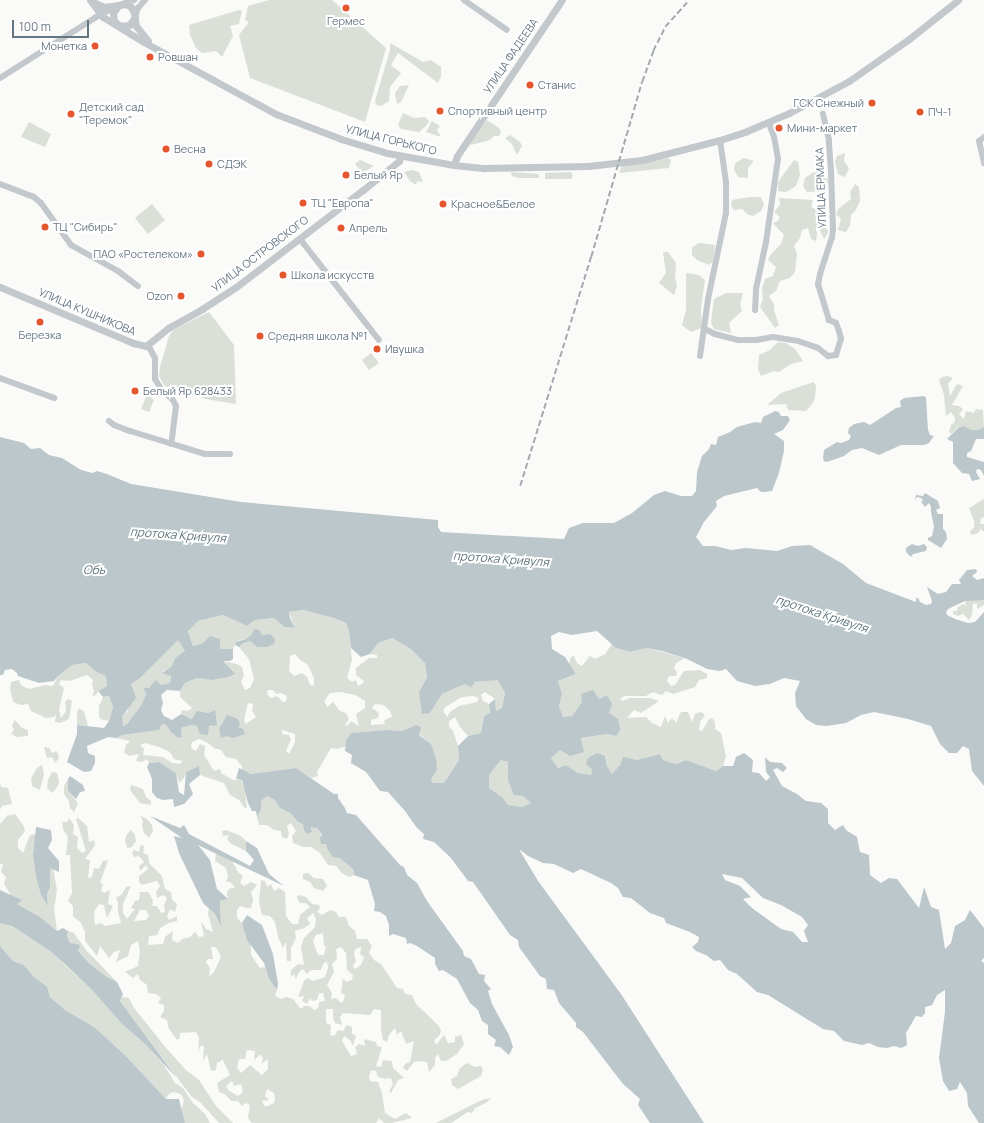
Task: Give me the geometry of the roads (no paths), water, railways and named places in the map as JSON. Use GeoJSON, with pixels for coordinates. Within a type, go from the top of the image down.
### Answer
{"type":"FeatureCollection","features":[{"type":"Feature","properties":{"kind":"street"},"geometry":{"type":"LineString","coordinates":[[91,0],[104,7],[119,5],[131,7],[135,17]]}},
{"type":"Feature","properties":{"kind":"street"},"geometry":{"type":"LineString","coordinates":[[91,0],[101,15]]}},
{"type":"Feature","properties":{"kind":"street"},"geometry":{"type":"LineString","coordinates":[[0,78],[101,15],[119,5],[134,0]]}},
{"type":"Feature","properties":{"kind":"street"},"geometry":{"type":"LineString","coordinates":[[86,24],[101,21],[127,26],[135,17],[138,8],[145,0]]}},
{"type":"Feature","properties":{"kind":"street"},"geometry":{"type":"LineString","coordinates":[[464,0],[507,30]]}},
{"type":"Feature","properties":{"kind":"street","name":"УЛИЦА ФАДЕЕВА"},"geometry":{"type":"LineString","coordinates":[[454,165],[457,156],[562,0]]}},
{"type":"Feature","properties":{"kind":"street","name":"УЛИЦА ГОРЬКОГО"},"geometry":{"type":"LineString","coordinates":[[101,15],[142,41],[193,70],[276,114],[341,139],[401,156],[454,165],[485,168],[588,166],[642,160],[720,140],[769,123],[849,81],[909,39],[958,0]]}},
{"type":"Feature","properties":{"kind":"street"},"geometry":{"type":"LineString","coordinates":[[118,25],[113,17],[113,12],[119,5]]}},
{"type":"Feature","properties":{"kind":"street","name":"УЛИЦА ГОРЬКОГО"},"geometry":{"type":"LineString","coordinates":[[135,17],[135,23],[138,31],[161,51]]}},
{"type":"Feature","properties":{"kind":"street","name":"УЛИЦА ЕРМАКА"},"geometry":{"type":"LineString","coordinates":[[706,329],[715,334],[738,340],[756,340],[773,336],[798,341],[824,351],[828,356],[836,355],[841,339],[839,331],[836,323],[829,320],[818,285],[820,274],[832,238],[833,229],[829,140],[823,114]]}},
{"type":"Feature","properties":{"kind":"street"},"geometry":{"type":"LineString","coordinates":[[755,310],[756,289],[766,242],[778,159],[774,137],[769,123]]}},
{"type":"Feature","properties":{"kind":"street"},"geometry":{"type":"LineString","coordinates":[[984,137],[979,141],[984,163]]}},
{"type":"Feature","properties":{"kind":"street"},"geometry":{"type":"LineString","coordinates":[[700,356],[706,329],[708,299],[726,213],[726,182],[720,140]]}},
{"type":"Feature","properties":{"kind":"street","name":"УЛИЦА ОСТРОВСКОГО"},"geometry":{"type":"LineString","coordinates":[[148,345],[164,332],[236,287],[391,168],[399,161],[401,156]]}},
{"type":"Feature","properties":{"kind":"street"},"geometry":{"type":"LineString","coordinates":[[0,184],[34,197],[41,203],[71,245],[118,271],[138,286]]}},
{"type":"Feature","properties":{"kind":"street"},"geometry":{"type":"LineString","coordinates":[[300,239],[379,340]]}},
{"type":"Feature","properties":{"kind":"street","name":"УЛИЦА КУШНИКОВА"},"geometry":{"type":"LineString","coordinates":[[0,287],[136,344],[148,345]]}},
{"type":"Feature","properties":{"kind":"street"},"geometry":{"type":"LineString","coordinates":[[148,345],[155,358],[155,379],[161,389],[173,400],[176,410],[171,444]]}},
{"type":"Feature","properties":{"kind":"street"},"geometry":{"type":"LineString","coordinates":[[0,378],[54,398]]}},
{"type":"Feature","properties":{"kind":"street"},"geometry":{"type":"LineString","coordinates":[[109,421],[114,425],[130,431],[205,454],[230,454]]}},
{"type":"Feature","properties":{"kind":"water"},"geometry":{"type":"Polygon","coordinates":[[[924,396],[926,398],[928,430],[930,435],[934,436],[929,443],[924,445],[901,445],[879,455],[862,448],[852,450],[844,456],[833,460],[826,462],[824,461],[824,450],[837,442],[841,443],[849,440],[851,436],[848,433],[849,428],[854,424],[864,422],[870,425],[896,408],[901,407],[900,401],[904,398],[924,396]]]}},
{"type":"Feature","properties":{"kind":"water"},"geometry":{"type":"Polygon","coordinates":[[[775,411],[779,412],[781,416],[788,416],[790,420],[783,430],[774,434],[784,441],[784,451],[779,473],[772,491],[761,492],[757,488],[724,496],[716,501],[717,506],[704,522],[696,537],[703,546],[715,546],[731,550],[746,548],[777,551],[792,546],[810,545],[843,564],[866,583],[916,602],[916,598],[918,598],[920,602],[926,605],[931,604],[932,601],[927,587],[938,594],[946,592],[952,584],[961,584],[959,580],[967,570],[976,569],[977,572],[972,576],[977,580],[984,578],[984,600],[965,601],[948,609],[946,612],[947,615],[955,619],[968,623],[975,622],[984,612],[984,786],[972,771],[969,749],[963,746],[957,753],[949,753],[940,744],[931,726],[908,719],[874,712],[861,715],[846,723],[827,726],[816,725],[806,719],[796,706],[795,693],[800,681],[784,678],[770,684],[755,686],[737,681],[726,669],[720,671],[707,669],[685,658],[662,651],[647,648],[630,652],[616,648],[597,631],[572,635],[559,632],[551,636],[552,649],[565,657],[576,674],[558,681],[562,694],[559,706],[563,717],[572,716],[582,702],[581,694],[593,690],[599,699],[607,695],[612,704],[609,713],[618,719],[620,730],[616,736],[607,734],[581,738],[584,752],[570,756],[560,750],[551,758],[558,768],[566,765],[578,773],[591,775],[592,769],[586,764],[588,758],[597,753],[605,756],[607,766],[612,774],[620,765],[623,757],[637,760],[660,754],[663,760],[676,764],[686,760],[716,771],[723,766],[733,766],[736,757],[744,753],[753,760],[752,772],[759,773],[766,781],[770,777],[766,772],[765,757],[770,762],[782,763],[787,768],[783,772],[777,768],[773,770],[782,786],[806,801],[821,803],[828,809],[828,823],[835,830],[843,825],[846,830],[857,837],[860,852],[869,855],[870,875],[881,883],[889,878],[897,879],[919,908],[924,887],[931,907],[939,910],[945,949],[951,943],[955,926],[965,920],[970,910],[984,928],[984,958],[981,961],[984,963],[984,1123],[979,1123],[968,1106],[967,1093],[960,1082],[957,1089],[949,1091],[943,1081],[939,1058],[945,1012],[945,990],[937,995],[932,1005],[925,1007],[925,1013],[922,1017],[916,1016],[906,1033],[907,1045],[901,1048],[894,1046],[887,1048],[878,1047],[869,1043],[862,1045],[844,1041],[834,1031],[823,1029],[768,995],[757,992],[737,974],[728,970],[720,960],[714,961],[706,955],[696,951],[692,947],[698,942],[699,937],[666,923],[664,918],[650,913],[631,898],[623,897],[618,888],[611,883],[581,869],[573,873],[554,864],[543,863],[528,856],[519,849],[538,881],[621,994],[704,1123],[650,1123],[638,1105],[640,1099],[623,1084],[583,1032],[576,1027],[576,1023],[559,1003],[554,990],[547,989],[546,979],[540,976],[519,947],[518,940],[510,935],[473,882],[468,881],[451,858],[434,842],[423,839],[424,834],[417,828],[405,811],[388,792],[380,791],[366,772],[351,763],[352,755],[345,751],[346,740],[351,733],[386,730],[402,731],[416,725],[421,727],[419,735],[431,744],[436,759],[437,770],[431,779],[433,783],[444,783],[459,760],[458,746],[468,736],[481,733],[484,716],[490,713],[489,704],[495,699],[496,711],[502,708],[505,693],[498,680],[475,682],[471,687],[465,684],[442,694],[430,713],[422,714],[419,692],[427,677],[425,663],[411,649],[392,638],[378,643],[370,654],[361,657],[351,648],[349,631],[346,623],[334,618],[303,610],[289,612],[295,628],[284,627],[274,618],[255,620],[247,626],[223,615],[198,621],[188,631],[193,646],[203,643],[210,636],[220,639],[220,649],[233,649],[233,659],[230,661],[223,661],[235,674],[228,677],[211,680],[197,678],[185,683],[180,691],[167,690],[161,695],[163,703],[161,710],[164,716],[172,720],[181,714],[192,719],[197,711],[208,713],[215,710],[217,725],[209,726],[208,735],[200,734],[197,726],[192,725],[181,728],[182,737],[178,738],[166,725],[162,724],[159,730],[123,735],[116,738],[108,737],[87,746],[88,753],[95,756],[95,763],[91,771],[84,772],[67,762],[77,734],[77,725],[104,728],[109,721],[113,707],[109,696],[103,697],[98,691],[107,686],[106,676],[96,672],[86,663],[72,665],[54,681],[39,683],[18,676],[12,669],[5,670],[3,675],[0,675],[0,437],[24,443],[31,449],[40,448],[49,455],[62,458],[81,470],[92,473],[97,471],[131,484],[241,502],[438,520],[438,527],[441,532],[564,539],[569,528],[583,523],[614,523],[632,513],[654,495],[665,491],[681,496],[692,496],[696,491],[697,472],[702,456],[709,449],[711,444],[716,445],[718,437],[737,427],[755,422],[761,423],[763,417],[775,411]],[[178,640],[139,679],[131,684],[136,698],[122,717],[123,726],[127,724],[142,704],[146,694],[143,688],[149,688],[156,680],[161,685],[170,683],[171,676],[162,673],[172,666],[175,658],[185,651],[178,640]],[[501,760],[489,775],[489,788],[502,797],[508,805],[522,807],[531,803],[523,796],[514,795],[508,780],[508,762],[501,760]],[[722,874],[725,880],[740,886],[751,897],[743,899],[752,908],[781,929],[793,932],[802,942],[808,942],[804,931],[808,925],[802,917],[781,905],[763,898],[742,878],[722,874]]]}},
{"type":"Feature","properties":{"kind":"water"},"geometry":{"type":"Polygon","coordinates":[[[964,426],[971,430],[978,430],[984,427],[984,439],[976,439],[971,451],[967,453],[967,457],[984,462],[984,476],[981,470],[977,469],[976,472],[980,479],[972,481],[969,474],[962,473],[953,463],[953,442],[947,439],[959,427],[964,426]]]}},
{"type":"Feature","properties":{"kind":"water"},"geometry":{"type":"Polygon","coordinates":[[[925,493],[938,501],[940,508],[936,510],[938,514],[943,514],[943,529],[946,532],[947,539],[941,548],[928,540],[928,538],[932,536],[934,527],[929,503],[925,507],[921,502],[923,500],[921,498],[917,497],[915,500],[916,495],[923,496],[925,493]]]}},
{"type":"Feature","properties":{"kind":"water"},"geometry":{"type":"Polygon","coordinates":[[[912,544],[918,546],[924,544],[927,547],[926,551],[913,554],[911,557],[906,552],[906,548],[912,544]]]}},
{"type":"Feature","properties":{"kind":"water"},"geometry":{"type":"Polygon","coordinates":[[[254,629],[259,630],[262,635],[270,634],[275,639],[274,644],[267,647],[257,647],[250,641],[243,643],[239,647],[235,645],[236,642],[246,639],[252,634],[254,629]]]}},
{"type":"Feature","properties":{"kind":"water"},"geometry":{"type":"Polygon","coordinates":[[[227,715],[238,719],[240,724],[238,727],[243,729],[245,734],[233,738],[226,736],[221,738],[219,729],[227,715]]]}},
{"type":"Feature","properties":{"kind":"water"},"geometry":{"type":"Polygon","coordinates":[[[159,762],[176,773],[179,792],[184,795],[186,772],[199,766],[200,775],[189,784],[193,794],[184,804],[174,807],[173,799],[163,800],[157,798],[152,792],[152,779],[147,767],[149,763],[159,762]]]}},
{"type":"Feature","properties":{"kind":"water"},"geometry":{"type":"Polygon","coordinates":[[[239,768],[251,774],[296,768],[334,794],[338,794],[338,798],[347,813],[356,815],[400,865],[404,867],[407,875],[417,883],[427,901],[463,951],[464,956],[471,959],[479,974],[485,975],[484,981],[491,989],[488,991],[492,1004],[509,1035],[513,1047],[509,1055],[500,1047],[494,1046],[496,1040],[488,1034],[488,1025],[482,1021],[478,1010],[470,1003],[457,979],[443,970],[439,971],[435,964],[435,958],[417,946],[410,943],[407,944],[406,938],[393,934],[389,936],[389,925],[386,916],[380,912],[374,911],[375,904],[368,880],[354,875],[354,870],[340,858],[333,857],[326,844],[321,844],[320,838],[322,835],[317,828],[310,827],[312,832],[307,834],[304,830],[303,824],[298,822],[290,813],[280,808],[275,800],[267,796],[261,801],[261,810],[257,817],[256,811],[252,811],[248,803],[242,780],[236,779],[239,768]]]}},
{"type":"Feature","properties":{"kind":"water"},"geometry":{"type":"Polygon","coordinates":[[[70,776],[83,785],[85,791],[80,792],[76,799],[68,791],[68,779],[70,776]]]}},
{"type":"Feature","properties":{"kind":"water"},"geometry":{"type":"Polygon","coordinates":[[[150,816],[180,828],[184,825],[189,834],[250,866],[254,860],[246,851],[246,841],[257,848],[269,874],[284,886],[198,845],[210,860],[217,889],[228,899],[220,901],[221,926],[215,914],[203,903],[179,853],[174,836],[182,838],[150,816]]]}},
{"type":"Feature","properties":{"kind":"water"},"geometry":{"type":"Polygon","coordinates":[[[36,827],[51,830],[52,840],[48,848],[59,861],[59,872],[50,868],[50,888],[47,894],[48,906],[41,895],[36,877],[33,855],[36,827]]]}},
{"type":"Feature","properties":{"kind":"water"},"geometry":{"type":"Polygon","coordinates":[[[0,890],[22,900],[17,904],[40,917],[57,931],[63,928],[68,931],[67,936],[70,943],[80,945],[78,951],[90,964],[107,977],[117,982],[123,994],[120,1001],[177,1078],[145,1044],[123,1025],[92,990],[50,951],[12,926],[0,923],[0,890]]]}},
{"type":"Feature","properties":{"kind":"water"},"geometry":{"type":"Polygon","coordinates":[[[247,915],[262,925],[273,954],[278,984],[277,990],[269,979],[264,963],[247,940],[242,923],[247,915]]]}},
{"type":"Feature","properties":{"kind":"water"},"geometry":{"type":"Polygon","coordinates":[[[0,946],[13,961],[24,965],[34,977],[47,987],[50,997],[65,1010],[94,1027],[125,1055],[166,1099],[179,1099],[185,1123],[0,1123],[0,946]]]}},
{"type":"Feature","properties":{"kind":"railway"},"geometry":{"type":"LineString","coordinates":[[520,486],[591,257],[642,82],[653,51],[665,27],[689,0]]}},
{"type":"Feature","properties":{"kind":"place","name":"Гермес"},"geometry":{"type":"Point","coordinates":[346,8]}},
{"type":"Feature","properties":{"kind":"place","name":"Монетка"},"geometry":{"type":"Point","coordinates":[95,46]}},
{"type":"Feature","properties":{"kind":"place","name":"Ровшан"},"geometry":{"type":"Point","coordinates":[150,57]}},
{"type":"Feature","properties":{"kind":"place","name":"Станис"},"geometry":{"type":"Point","coordinates":[530,85]}},
{"type":"Feature","properties":{"kind":"place","name":"ГСК Снежный"},"geometry":{"type":"Point","coordinates":[872,103]}},
{"type":"Feature","properties":{"kind":"place","name":"Спортивный центр"},"geometry":{"type":"Point","coordinates":[440,111]}},
{"type":"Feature","properties":{"kind":"place","name":"ПЧ-1"},"geometry":{"type":"Point","coordinates":[920,112]}},
{"type":"Feature","properties":{"kind":"place","name":"Детский сад \"Теремок\""},"geometry":{"type":"Point","coordinates":[71,114]}},
{"type":"Feature","properties":{"kind":"place","name":"Мини-маркет"},"geometry":{"type":"Point","coordinates":[779,128]}},
{"type":"Feature","properties":{"kind":"place","name":"Весна"},"geometry":{"type":"Point","coordinates":[166,149]}},
{"type":"Feature","properties":{"kind":"place","name":"СДЭК"},"geometry":{"type":"Point","coordinates":[209,164]}},
{"type":"Feature","properties":{"kind":"place","name":"Белый Яр"},"geometry":{"type":"Point","coordinates":[346,175]}},
{"type":"Feature","properties":{"kind":"place","name":"ТЦ \"Европа\""},"geometry":{"type":"Point","coordinates":[303,203]}},
{"type":"Feature","properties":{"kind":"place","name":"Красное&Белое"},"geometry":{"type":"Point","coordinates":[443,204]}},
{"type":"Feature","properties":{"kind":"place","name":"ТЦ \"Сибирь\""},"geometry":{"type":"Point","coordinates":[45,227]}},
{"type":"Feature","properties":{"kind":"place","name":"Апрель"},"geometry":{"type":"Point","coordinates":[341,228]}},
{"type":"Feature","properties":{"kind":"place","name":"ПАО «Ростелеком»"},"geometry":{"type":"Point","coordinates":[201,254]}},
{"type":"Feature","properties":{"kind":"place","name":"Школа искусств"},"geometry":{"type":"Point","coordinates":[283,275]}},
{"type":"Feature","properties":{"kind":"place","name":"Ozon"},"geometry":{"type":"Point","coordinates":[181,296]}},
{"type":"Feature","properties":{"kind":"place","name":"Березка"},"geometry":{"type":"Point","coordinates":[40,322]}},
{"type":"Feature","properties":{"kind":"place","name":"Средняя школа №1"},"geometry":{"type":"Point","coordinates":[260,336]}},
{"type":"Feature","properties":{"kind":"place","name":"Ивушка"},"geometry":{"type":"Point","coordinates":[377,349]}},
{"type":"Feature","properties":{"kind":"place","name":"Белый Яр 628433"},"geometry":{"type":"Point","coordinates":[135,391]}},
{"type":"Feature","properties":{"kind":"water label","name":"протока Кривуля"},"geometry":{"type":"Point","coordinates":[178,535]}},
{"type":"Feature","properties":{"kind":"water label","name":"протока Кривуля"},"geometry":{"type":"Point","coordinates":[501,559]}},
{"type":"Feature","properties":{"kind":"water label","name":"Обь"},"geometry":{"type":"Point","coordinates":[94,570]}},
{"type":"Feature","properties":{"kind":"water label","name":"протока Кривуля"},"geometry":{"type":"Point","coordinates":[822,614]}}]}
